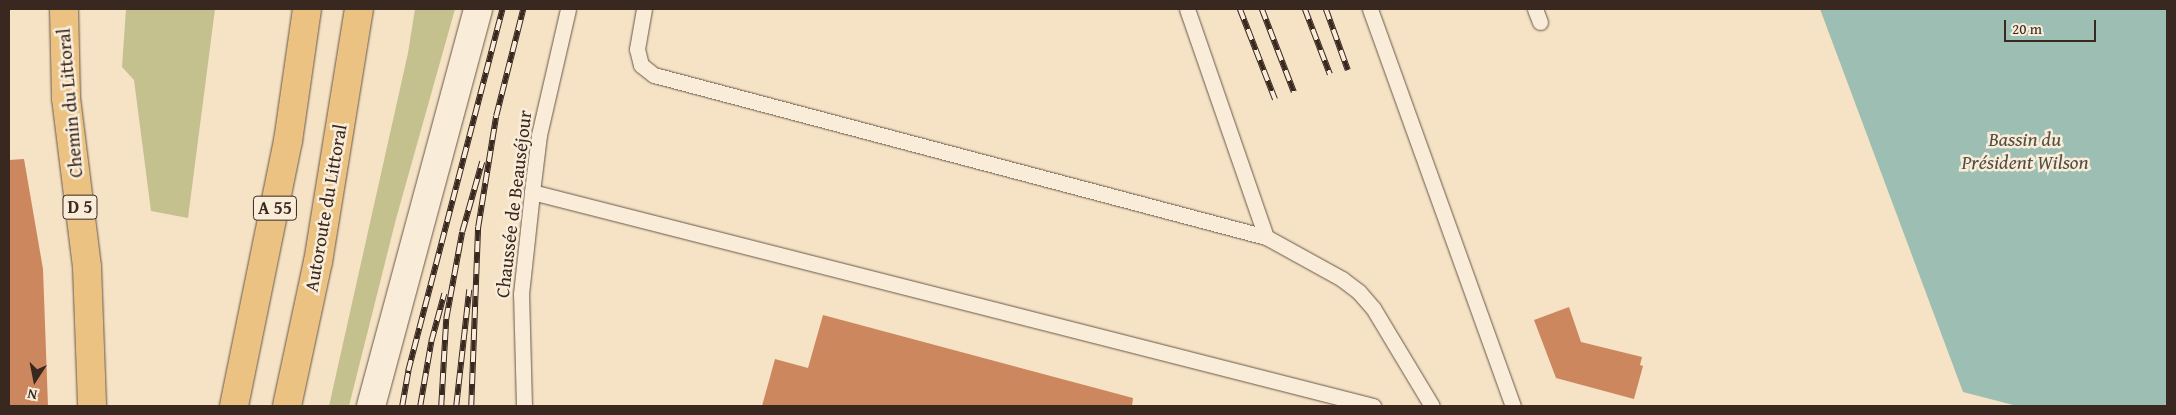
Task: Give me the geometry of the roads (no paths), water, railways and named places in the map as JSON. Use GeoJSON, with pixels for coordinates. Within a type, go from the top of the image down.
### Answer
{"type":"FeatureCollection","features":[{"type":"Feature","properties":{"kind":"main road","name":"Chemin du Littoral"},"geometry":{"type":"LineString","coordinates":[[64,9],[66,98],[87,266],[92,406]]}},
{"type":"Feature","properties":{"kind":"main road","name":"A 55"},"geometry":{"type":"LineString","coordinates":[[234,406],[288,141],[307,9]]}},
{"type":"Feature","properties":{"kind":"main road","name":"Autoroute du Littoral"},"geometry":{"type":"LineString","coordinates":[[287,406],[318,262],[361,16]]}},
{"type":"Feature","properties":{"kind":"street"},"geometry":{"type":"LineString","coordinates":[[371,406],[478,9]]}},
{"type":"Feature","properties":{"kind":"lane","name":"Chaussée de Beauséjour"},"geometry":{"type":"LineString","coordinates":[[524,406],[521,294],[532,192],[540,135],[568,9]]}},
{"type":"Feature","properties":{"kind":"lane"},"geometry":{"type":"LineString","coordinates":[[644,9],[637,49],[641,65],[654,74],[1266,237],[1342,279],[1359,292],[1432,406]]}},
{"type":"Feature","properties":{"kind":"lane"},"geometry":{"type":"LineString","coordinates":[[1187,9],[1266,237]]}},
{"type":"Feature","properties":{"kind":"lane"},"geometry":{"type":"LineString","coordinates":[[1370,9],[1513,406]]}},
{"type":"Feature","properties":{"kind":"lane"},"geometry":{"type":"LineString","coordinates":[[532,192],[1373,406]]}},
{"type":"Feature","properties":{"kind":"water","name":"Bassin du Président Wilson"},"geometry":{"type":"Polygon","coordinates":[[[1820,9],[2167,9],[2167,406],[2017,406],[1963,392],[1820,9]]]}},
{"type":"Feature","properties":{"kind":"railway"},"geometry":{"type":"LineString","coordinates":[[402,406],[408,371],[502,9]]}},
{"type":"Feature","properties":{"kind":"railway"},"geometry":{"type":"LineString","coordinates":[[471,406],[478,227],[496,116],[523,9]]}},
{"type":"Feature","properties":{"kind":"railway"},"geometry":{"type":"LineString","coordinates":[[1240,9],[1275,99]]}},
{"type":"Feature","properties":{"kind":"railway"},"geometry":{"type":"LineString","coordinates":[[1262,9],[1294,92]]}},
{"type":"Feature","properties":{"kind":"railway"},"geometry":{"type":"LineString","coordinates":[[1305,9],[1330,74]]}},
{"type":"Feature","properties":{"kind":"railway"},"geometry":{"type":"LineString","coordinates":[[1326,9],[1348,70]]}},
{"type":"Feature","properties":{"kind":"railway"},"geometry":{"type":"LineString","coordinates":[[441,406],[446,319],[462,232],[482,162]]}},
{"type":"Feature","properties":{"kind":"railway"},"geometry":{"type":"LineString","coordinates":[[456,406],[469,290]]}},
{"type":"Feature","properties":{"kind":"railway"},"geometry":{"type":"LineString","coordinates":[[420,406],[431,342],[444,294]]}}]}
